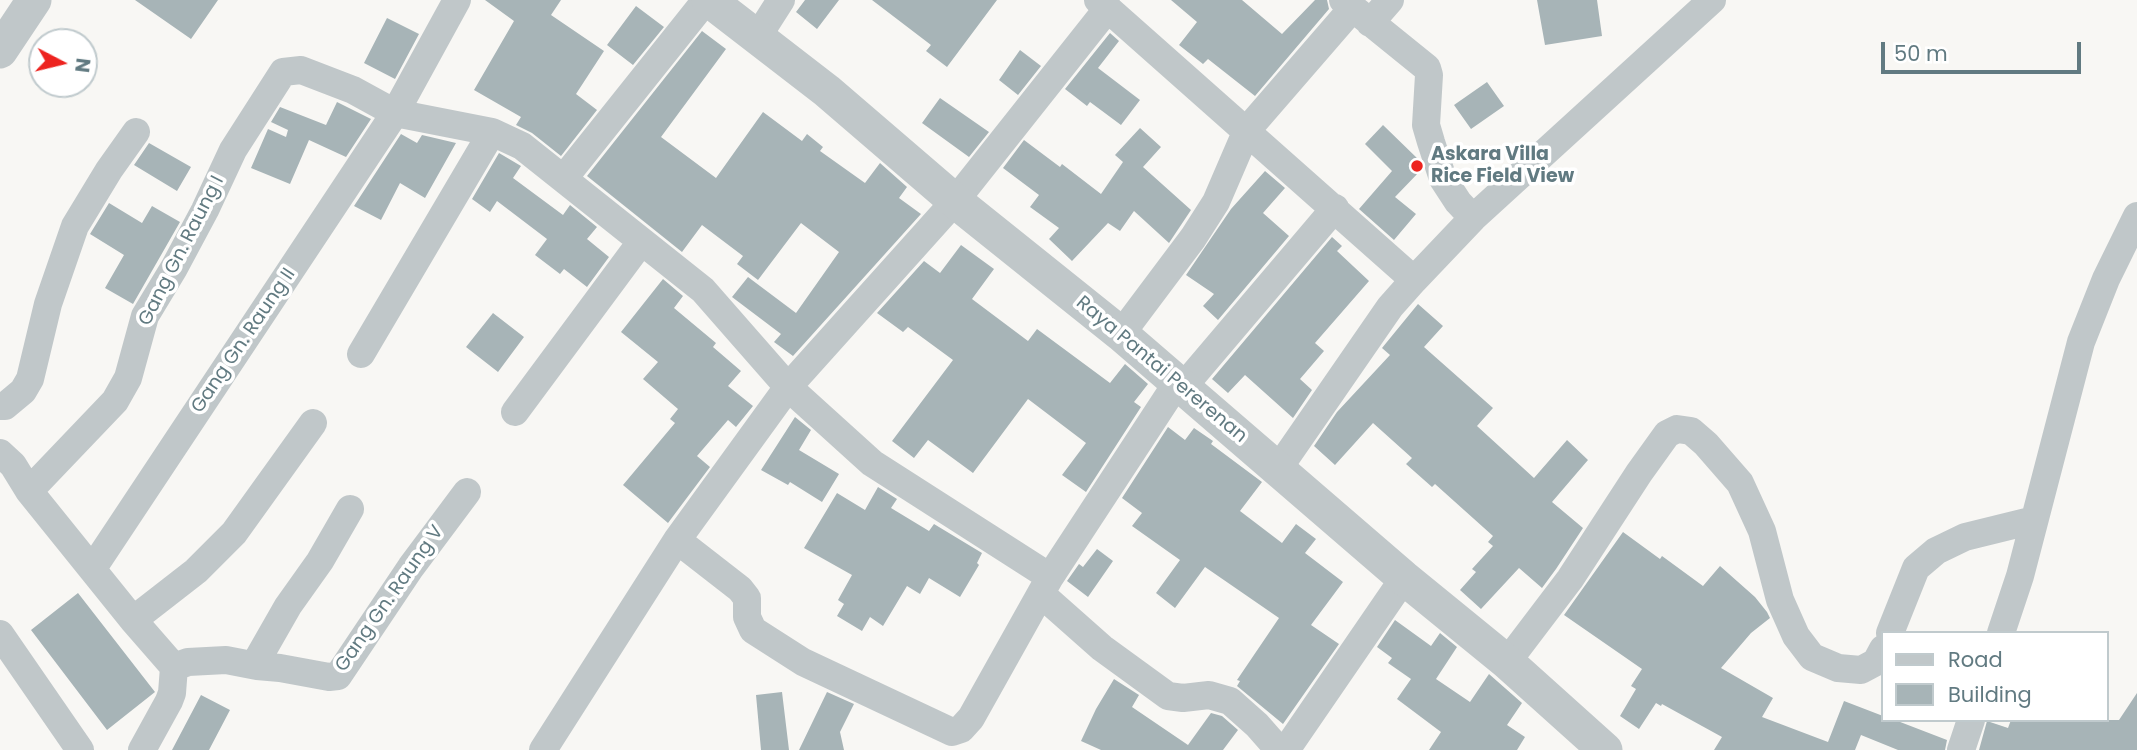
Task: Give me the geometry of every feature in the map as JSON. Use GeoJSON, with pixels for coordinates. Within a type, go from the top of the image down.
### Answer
{"type":"FeatureCollection","features":[{"type":"Feature","properties":{"kind":"street"},"geometry":{"type":"LineString","coordinates":[[0,51],[34,0]]}},
{"type":"Feature","properties":{"kind":"street","name":"Gang Gn. Raung II"},"geometry":{"type":"LineString","coordinates":[[93,568],[395,113],[457,0]]}},
{"type":"Feature","properties":{"kind":"street"},"geometry":{"type":"LineString","coordinates":[[564,178],[708,0]]}},
{"type":"Feature","properties":{"kind":"street","name":"Raya Pantai Pererenan"},"geometry":{"type":"LineString","coordinates":[[708,0],[827,91],[955,201],[1121,334],[1404,578],[1507,662],[1605,750]]}},
{"type":"Feature","properties":{"kind":"street"},"geometry":{"type":"LineString","coordinates":[[758,36],[781,0]]}},
{"type":"Feature","properties":{"kind":"street"},"geometry":{"type":"LineString","coordinates":[[1121,334],[1193,238],[1216,202],[1247,131],[1344,18],[1355,11],[1390,0]]}},
{"type":"Feature","properties":{"kind":"street"},"geometry":{"type":"LineString","coordinates":[[1278,469],[1390,307],[1414,280],[1473,218],[1712,0]]}},
{"type":"Feature","properties":{"kind":"street"},"geometry":{"type":"LineString","coordinates":[[543,750],[677,540],[789,387],[955,201],[1103,4],[1414,280]]}},
{"type":"Feature","properties":{"kind":"street"},"geometry":{"type":"LineString","coordinates":[[1355,11],[1427,68],[1429,83],[1426,125],[1431,142],[1443,179],[1458,202],[1473,218]]}},
{"type":"Feature","properties":{"kind":"street","name":"Gang Gn. Raung I"},"geometry":{"type":"LineString","coordinates":[[29,491],[115,401],[128,378],[145,316],[187,245],[233,150],[283,72],[301,70],[353,90],[395,113]]}},
{"type":"Feature","properties":{"kind":"street"},"geometry":{"type":"LineString","coordinates":[[395,113],[492,132],[522,146],[703,290],[789,387],[872,463],[1046,585],[1102,648],[1168,696],[1183,698],[1209,695],[1230,701],[1257,725],[1279,750]]}},
{"type":"Feature","properties":{"kind":"street"},"geometry":{"type":"LineString","coordinates":[[0,406],[5,406],[23,391],[30,379],[47,304],[75,226],[136,132]]}},
{"type":"Feature","properties":{"kind":"street"},"geometry":{"type":"LineString","coordinates":[[361,354],[492,132]]}},
{"type":"Feature","properties":{"kind":"street"},"geometry":{"type":"LineString","coordinates":[[677,540],[740,589],[747,598],[747,617],[753,631],[803,662],[952,732],[961,729],[971,718],[1046,585],[1180,385],[1335,208]]}},
{"type":"Feature","properties":{"kind":"street"},"geometry":{"type":"LineString","coordinates":[[2002,631],[2020,576],[2081,342],[2106,279],[2137,216]]}},
{"type":"Feature","properties":{"kind":"street"},"geometry":{"type":"LineString","coordinates":[[515,412],[641,242]]}},
{"type":"Feature","properties":{"kind":"street"},"geometry":{"type":"LineString","coordinates":[[133,620],[197,570],[233,533],[313,423]]}},
{"type":"Feature","properties":{"kind":"street"},"geometry":{"type":"LineString","coordinates":[[1507,662],[1570,579],[1667,434],[1677,429],[1690,431],[1706,443],[1740,484],[1762,531],[1780,600],[1796,636],[1812,657],[1838,667],[1861,670],[1876,662],[1882,651]]}},
{"type":"Feature","properties":{"kind":"street"},"geometry":{"type":"LineString","coordinates":[[0,453],[13,465],[29,491],[174,667],[169,701],[142,750]]}},
{"type":"Feature","properties":{"kind":"street","name":"Gang Gn. Raung V"},"geometry":{"type":"LineString","coordinates":[[257,666],[338,676],[411,567],[467,492]]}},
{"type":"Feature","properties":{"kind":"street"},"geometry":{"type":"LineString","coordinates":[[174,667],[188,662],[226,660],[257,666],[260,655],[288,606],[320,561],[351,509]]}},
{"type":"Feature","properties":{"kind":"street"},"geometry":{"type":"LineString","coordinates":[[1891,631],[1916,569],[1936,551],[1965,537],[2034,520]]}},
{"type":"Feature","properties":{"kind":"street"},"geometry":{"type":"LineString","coordinates":[[1286,750],[1404,578]]}},
{"type":"Feature","properties":{"kind":"street"},"geometry":{"type":"LineString","coordinates":[[0,634],[80,750]]}},
{"type":"Feature","properties":{"kind":"street"},"geometry":{"type":"LineString","coordinates":[[1961,750],[1970,722]]}},
{"type":"Feature","properties":{"kind":"building"},"geometry":{"type":"Polygon","coordinates":[[[135,0],[218,0],[191,39],[135,0]]]}},
{"type":"Feature","properties":{"kind":"building"},"geometry":{"type":"Polygon","coordinates":[[[485,0],[561,0],[551,15],[604,51],[576,94],[597,110],[561,156],[532,133],[516,125],[521,117],[474,90],[514,21],[485,0]]]}},
{"type":"Feature","properties":{"kind":"building"},"geometry":{"type":"Polygon","coordinates":[[[805,0],[839,0],[817,29],[796,12],[805,0]]]}},
{"type":"Feature","properties":{"kind":"building"},"geometry":{"type":"Polygon","coordinates":[[[872,0],[997,0],[947,67],[926,51],[931,45],[872,0]]]}},
{"type":"Feature","properties":{"kind":"building"},"geometry":{"type":"Polygon","coordinates":[[[1171,0],[1242,0],[1282,34],[1315,0],[1327,0],[1329,9],[1255,96],[1208,59],[1203,64],[1179,45],[1197,22],[1171,0]]]}},
{"type":"Feature","properties":{"kind":"building"},"geometry":{"type":"Polygon","coordinates":[[[1537,0],[1597,0],[1602,36],[1545,45],[1537,0]]]}},
{"type":"Feature","properties":{"kind":"building"},"geometry":{"type":"Polygon","coordinates":[[[636,6],[664,27],[633,65],[607,45],[636,6]]]}},
{"type":"Feature","properties":{"kind":"building"},"geometry":{"type":"Polygon","coordinates":[[[387,18],[419,34],[395,79],[364,63],[387,18]]]}},
{"type":"Feature","properties":{"kind":"building"},"geometry":{"type":"Polygon","coordinates":[[[702,31],[726,49],[661,137],[716,178],[763,112],[802,141],[807,134],[823,147],[820,151],[865,183],[880,163],[907,187],[899,198],[921,214],[793,356],[774,342],[781,334],[732,297],[748,277],[796,313],[839,252],[801,223],[758,280],[737,264],[743,256],[702,225],[682,252],[587,176],[702,31]]]}},
{"type":"Feature","properties":{"kind":"building"},"geometry":{"type":"Polygon","coordinates":[[[1110,33],[1119,41],[1098,68],[1140,100],[1121,125],[1090,102],[1087,106],[1065,89],[1110,33]]]}},
{"type":"Feature","properties":{"kind":"building"},"geometry":{"type":"Polygon","coordinates":[[[1020,50],[1041,66],[1018,95],[999,80],[1020,50]]]}},
{"type":"Feature","properties":{"kind":"building"},"geometry":{"type":"Polygon","coordinates":[[[1487,82],[1504,106],[1471,129],[1454,105],[1487,82]]]}},
{"type":"Feature","properties":{"kind":"building"},"geometry":{"type":"Polygon","coordinates":[[[940,98],[989,132],[969,157],[922,123],[940,98]]]}},
{"type":"Feature","properties":{"kind":"building"},"geometry":{"type":"Polygon","coordinates":[[[337,102],[371,119],[346,157],[309,140],[290,184],[251,168],[268,129],[286,137],[288,130],[271,122],[280,107],[326,125],[337,102]]]}},
{"type":"Feature","properties":{"kind":"building"},"geometry":{"type":"Polygon","coordinates":[[[1383,125],[1419,160],[1422,169],[1395,197],[1416,214],[1394,240],[1359,209],[1392,171],[1365,144],[1383,125]]]}},
{"type":"Feature","properties":{"kind":"building"},"geometry":{"type":"Polygon","coordinates":[[[1140,128],[1161,147],[1143,167],[1191,210],[1169,243],[1134,211],[1120,231],[1108,223],[1072,261],[1049,239],[1059,228],[1030,207],[1039,195],[1003,168],[1024,140],[1060,167],[1062,164],[1101,194],[1123,162],[1115,155],[1140,128]]]}},
{"type":"Feature","properties":{"kind":"building"},"geometry":{"type":"Polygon","coordinates":[[[401,134],[417,143],[422,135],[456,143],[425,198],[400,183],[381,220],[354,206],[401,134]]]}},
{"type":"Feature","properties":{"kind":"building"},"geometry":{"type":"Polygon","coordinates":[[[149,143],[191,167],[177,191],[134,165],[149,143]]]}},
{"type":"Feature","properties":{"kind":"building"},"geometry":{"type":"Polygon","coordinates":[[[499,153],[521,166],[513,178],[563,215],[570,205],[597,227],[587,239],[609,257],[587,287],[564,269],[560,274],[535,255],[547,239],[497,201],[490,212],[472,199],[499,153]]]}},
{"type":"Feature","properties":{"kind":"building"},"geometry":{"type":"Polygon","coordinates":[[[1265,171],[1285,188],[1263,213],[1289,236],[1218,320],[1203,306],[1214,294],[1186,275],[1231,209],[1265,171]]]}},
{"type":"Feature","properties":{"kind":"building"},"geometry":{"type":"Polygon","coordinates":[[[109,203],[142,223],[152,206],[180,222],[133,304],[105,288],[124,255],[90,234],[109,203]]]}},
{"type":"Feature","properties":{"kind":"building"},"geometry":{"type":"Polygon","coordinates":[[[1332,237],[1342,246],[1337,251],[1369,281],[1315,343],[1324,351],[1300,379],[1312,390],[1293,418],[1245,375],[1228,393],[1212,379],[1332,237]]]}},
{"type":"Feature","properties":{"kind":"building"},"geometry":{"type":"Polygon","coordinates":[[[961,245],[994,269],[972,299],[1028,341],[1037,329],[1110,383],[1125,364],[1148,384],[1134,402],[1141,407],[1086,492],[1062,475],[1086,443],[1028,399],[973,473],[928,440],[914,458],[892,441],[953,360],[908,327],[903,332],[877,313],[924,261],[940,273],[961,245]]]}},
{"type":"Feature","properties":{"kind":"building"},"geometry":{"type":"Polygon","coordinates":[[[663,279],[683,296],[674,308],[716,343],[713,347],[741,371],[728,386],[753,406],[736,427],[728,420],[697,456],[710,467],[668,523],[623,485],[675,423],[670,419],[678,409],[643,379],[658,362],[621,332],[663,279]]]}},
{"type":"Feature","properties":{"kind":"building"},"geometry":{"type":"Polygon","coordinates":[[[1418,304],[1443,326],[1424,347],[1493,408],[1477,426],[1534,478],[1567,440],[1588,460],[1552,502],[1583,528],[1556,569],[1542,588],[1519,568],[1481,609],[1460,590],[1476,572],[1472,569],[1493,546],[1488,542],[1493,536],[1435,484],[1432,487],[1406,464],[1412,458],[1373,423],[1335,465],[1314,446],[1337,412],[1390,355],[1382,348],[1418,304]]]}},
{"type":"Feature","properties":{"kind":"building"},"geometry":{"type":"Polygon","coordinates":[[[493,313],[524,337],[498,372],[466,347],[493,313]]]}},
{"type":"Feature","properties":{"kind":"building"},"geometry":{"type":"Polygon","coordinates":[[[795,417],[811,430],[799,450],[839,474],[822,502],[790,482],[788,485],[761,470],[795,417]]]}},
{"type":"Feature","properties":{"kind":"building"},"geometry":{"type":"Polygon","coordinates":[[[1168,427],[1185,440],[1194,428],[1262,482],[1240,511],[1282,543],[1296,524],[1316,539],[1305,553],[1343,582],[1311,625],[1339,644],[1283,724],[1237,686],[1240,681],[1237,680],[1279,618],[1205,567],[1175,608],[1156,593],[1180,560],[1132,526],[1142,513],[1122,498],[1168,427]]]}},
{"type":"Feature","properties":{"kind":"building"},"geometry":{"type":"Polygon","coordinates":[[[878,487],[897,499],[891,508],[929,531],[934,524],[982,553],[977,563],[979,565],[960,597],[929,578],[920,594],[907,586],[883,626],[870,617],[862,631],[837,616],[844,604],[838,600],[852,575],[804,548],[837,493],[865,510],[878,487]]]}},
{"type":"Feature","properties":{"kind":"building"},"geometry":{"type":"Polygon","coordinates":[[[1623,532],[1703,586],[1720,566],[1755,597],[1770,618],[1751,633],[1721,668],[1773,698],[1762,717],[1828,742],[1844,701],[1882,716],[1882,722],[1900,722],[1947,740],[1945,750],[1898,750],[1861,735],[1855,750],[1714,750],[1722,737],[1656,703],[1639,729],[1620,716],[1636,689],[1631,686],[1642,669],[1564,615],[1623,532]]]}},
{"type":"Feature","properties":{"kind":"building"},"geometry":{"type":"Polygon","coordinates":[[[1097,549],[1113,561],[1088,597],[1067,581],[1079,564],[1083,567],[1097,549]]]}},
{"type":"Feature","properties":{"kind":"building"},"geometry":{"type":"Polygon","coordinates":[[[78,593],[155,692],[107,730],[31,630],[78,593]]]}},
{"type":"Feature","properties":{"kind":"building"},"geometry":{"type":"Polygon","coordinates":[[[1395,620],[1431,646],[1440,633],[1457,647],[1436,679],[1470,702],[1489,674],[1522,703],[1507,725],[1525,737],[1517,750],[1429,750],[1441,732],[1397,699],[1411,679],[1388,663],[1392,658],[1377,647],[1395,620]]]}},
{"type":"Feature","properties":{"kind":"building"},"geometry":{"type":"Polygon","coordinates":[[[1114,679],[1139,695],[1132,707],[1188,745],[1211,713],[1222,716],[1238,730],[1223,750],[1101,750],[1081,741],[1114,679]]]}},
{"type":"Feature","properties":{"kind":"building"},"geometry":{"type":"Polygon","coordinates":[[[782,692],[789,750],[761,750],[756,695],[782,692]]]}},
{"type":"Feature","properties":{"kind":"building"},"geometry":{"type":"Polygon","coordinates":[[[827,692],[854,704],[840,732],[844,750],[799,750],[827,692]]]}},
{"type":"Feature","properties":{"kind":"building"},"geometry":{"type":"Polygon","coordinates":[[[2137,693],[2137,750],[1979,750],[1987,722],[2008,728],[2010,722],[2119,720],[2137,693]]]}},
{"type":"Feature","properties":{"kind":"building"},"geometry":{"type":"Polygon","coordinates":[[[201,695],[230,710],[209,750],[172,750],[201,695]]]}},
{"type":"Feature","properties":{"kind":"place","name":"Askara Villa Rice Field View"},"geometry":{"type":"Point","coordinates":[1417,166]}}]}
